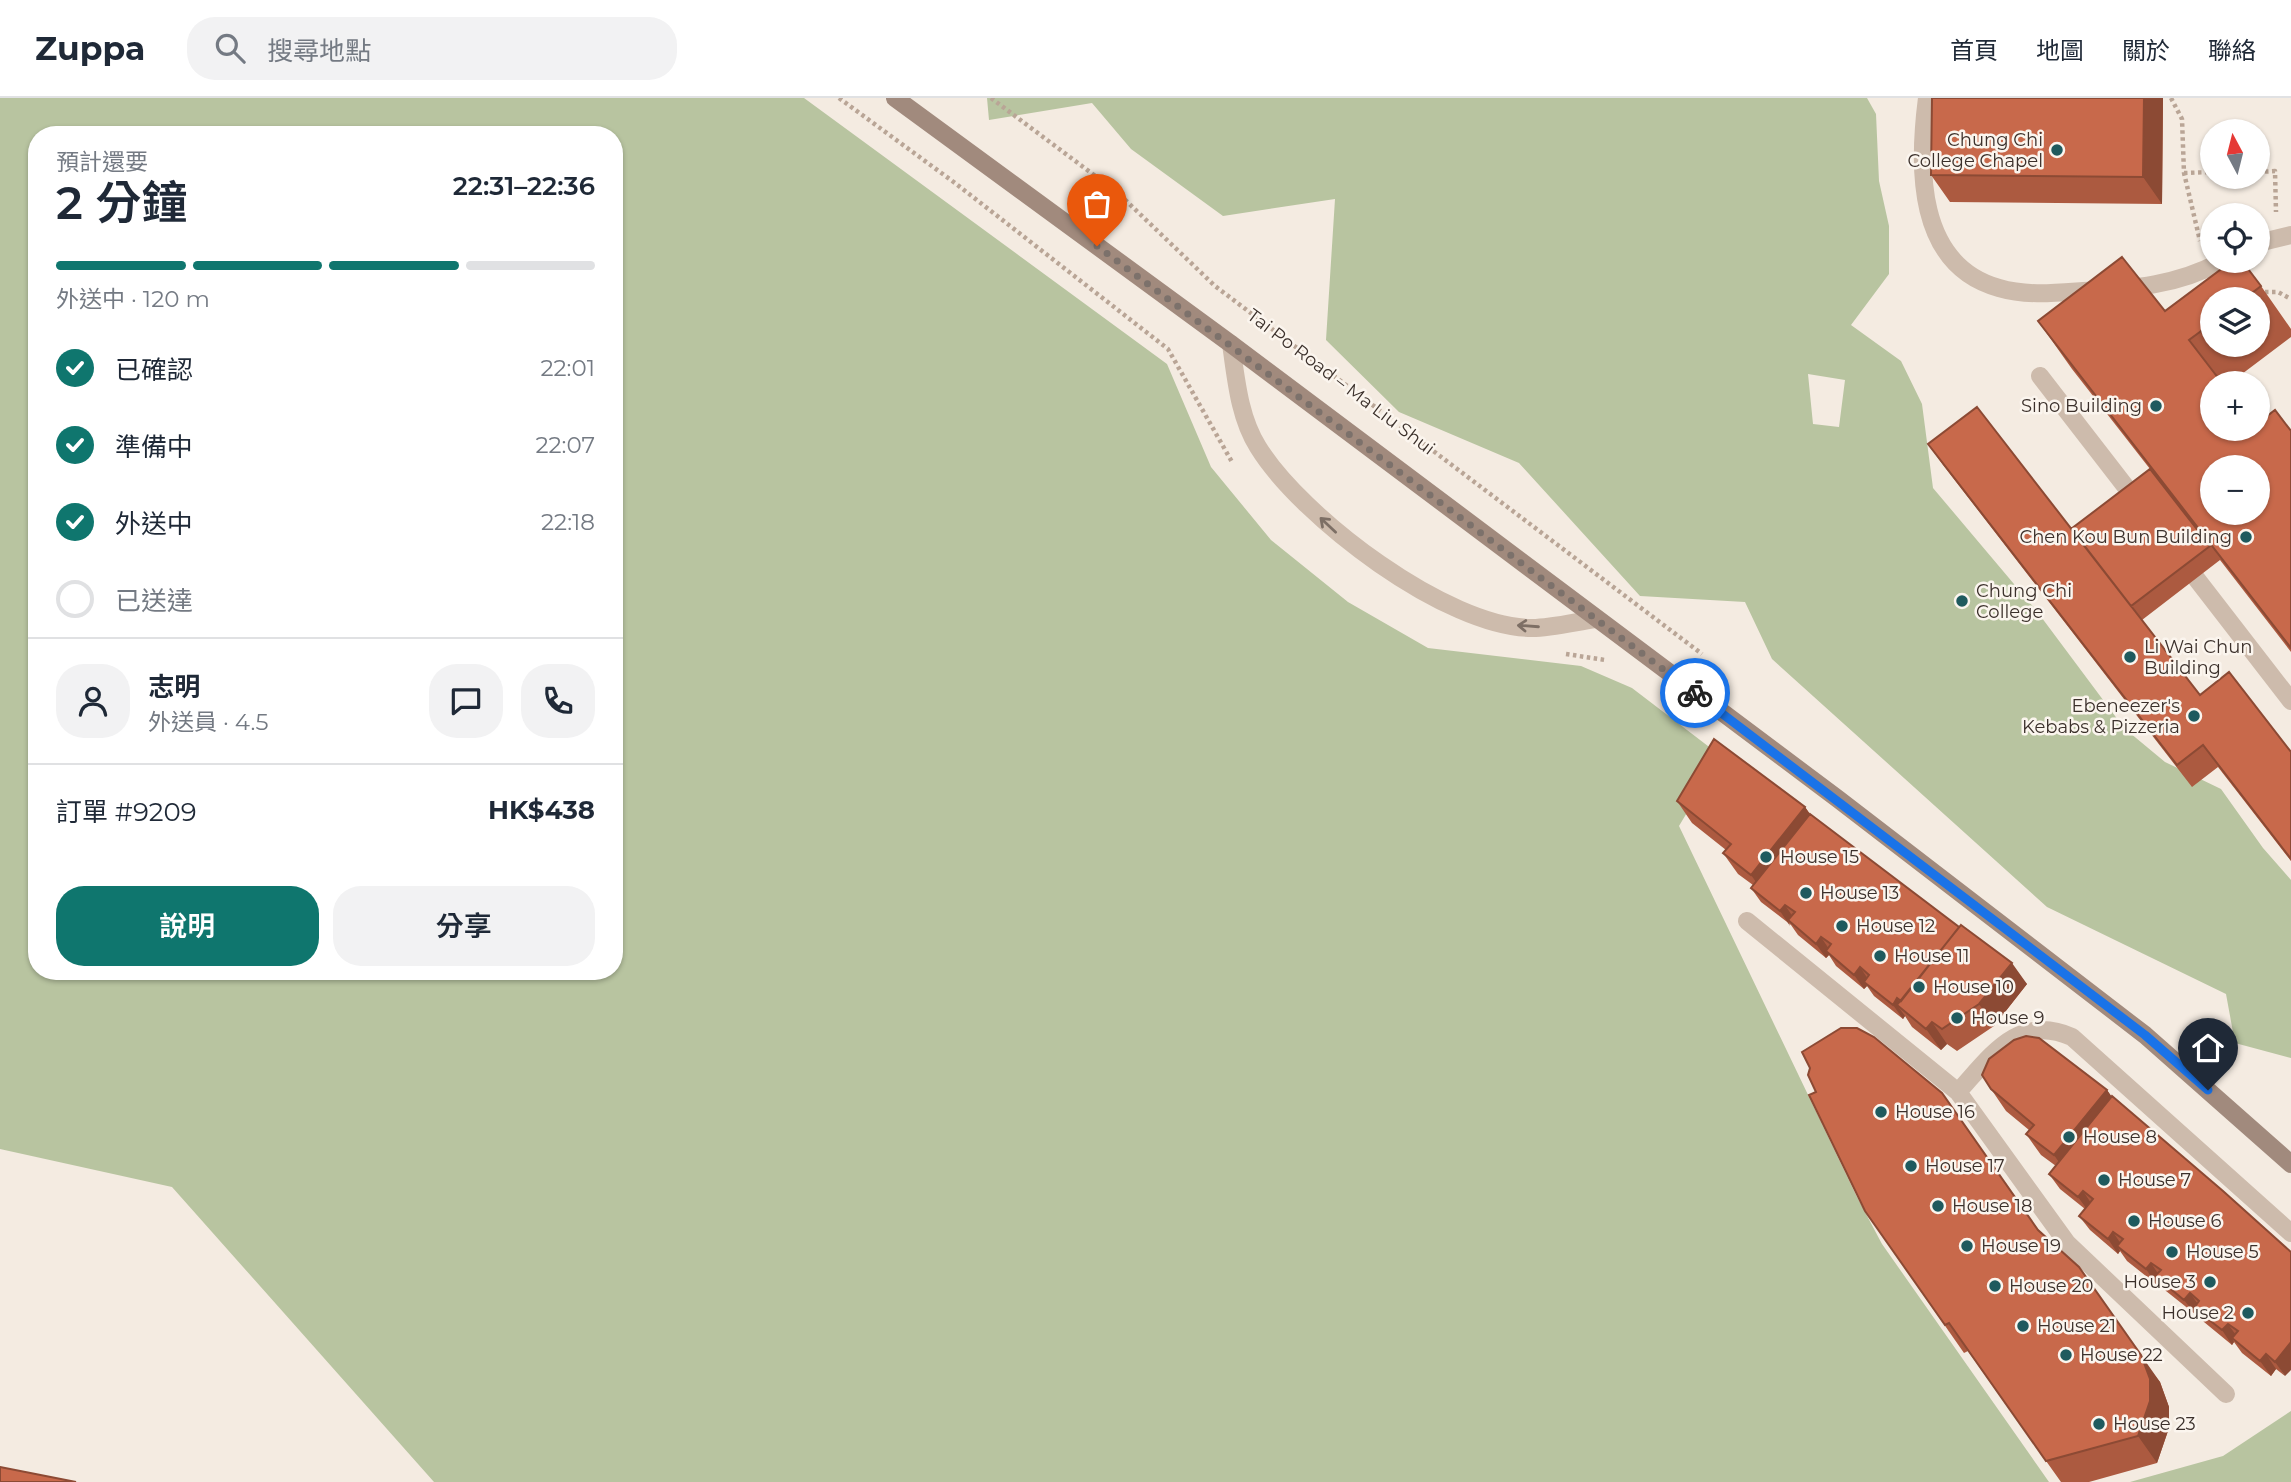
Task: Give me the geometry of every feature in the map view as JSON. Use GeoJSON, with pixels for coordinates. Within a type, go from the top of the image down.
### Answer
{"type":"FeatureCollection","features":[{"type":"Feature","properties":{"kind":"main road","name":"Tai Po Road – Ma Liu Shui"},"geometry":{"type":"LineString","coordinates":[[895,98],[1231,344],[1838,799],[2145,1035],[2291,1164]]}},
{"type":"Feature","properties":{"kind":"lane"},"geometry":{"type":"LineString","coordinates":[[1927,98],[1923,146],[1929,217],[1945,253],[1972,276],[1999,288],[2041,293],[2154,286],[2200,270]]}},
{"type":"Feature","properties":{"kind":"lane"},"geometry":{"type":"LineString","coordinates":[[2270,240],[2291,235]]}},
{"type":"Feature","properties":{"kind":"lane"},"geometry":{"type":"LineString","coordinates":[[1231,344],[1239,397],[1257,446],[1292,490],[1349,544],[1421,590],[1485,619],[1531,628],[1595,619]]}},
{"type":"Feature","properties":{"kind":"lane"},"geometry":{"type":"LineString","coordinates":[[2040,376],[2150,518]]}},
{"type":"Feature","properties":{"kind":"lane"},"geometry":{"type":"LineString","coordinates":[[2175,551],[2291,701]]}},
{"type":"Feature","properties":{"kind":"lane"},"geometry":{"type":"LineString","coordinates":[[1747,921],[1958,1092],[2067,1243],[2226,1395]]}},
{"type":"Feature","properties":{"kind":"lane"},"geometry":{"type":"LineString","coordinates":[[1958,1092],[2005,1043],[2023,1032],[2054,1029],[2072,1037],[2291,1233]]}},
{"type":"Feature","properties":{"kind":"path","name":"Tai Po Road – Ma Liu Shui"},"geometry":{"type":"LineString","coordinates":[[991,98],[1118,193],[1215,286],[1702,654]]}},
{"type":"Feature","properties":{"kind":"path"},"geometry":{"type":"LineString","coordinates":[[2171,98],[2182,119],[2184,173],[2200,222]]}},
{"type":"Feature","properties":{"kind":"path"},"geometry":{"type":"LineString","coordinates":[[2184,173],[2200,172]]}},
{"type":"Feature","properties":{"kind":"path"},"geometry":{"type":"LineString","coordinates":[[2270,172],[2275,172],[2276,217]]}},
{"type":"Feature","properties":{"kind":"path"},"geometry":{"type":"LineString","coordinates":[[2270,292],[2278,292],[2291,299]]}},
{"type":"Feature","properties":{"kind":"green space"},"geometry":{"type":"Polygon","coordinates":[[[0,98],[804,98],[1167,364],[1211,467],[1271,540],[1348,602],[1428,648],[1581,666],[1632,688],[1721,756],[1679,826],[1882,1244],[2049,1482],[434,1482],[172,1187],[0,1149],[0,98]]]}},
{"type":"Feature","properties":{"kind":"green space"},"geometry":{"type":"Polygon","coordinates":[[[987,98],[1867,98],[1876,114],[1879,181],[1889,226],[1889,274],[1851,325],[1901,361],[1922,404],[1933,488],[2036,610],[2124,728],[2165,762],[2221,789],[2263,848],[2291,880],[2291,1058],[2235,1043],[2226,994],[2047,907],[1772,659],[1745,602],[1640,596],[1519,463],[1399,412],[1326,340],[1335,199],[1223,216],[1131,149],[1092,103],[989,120],[987,98]],[[1808,374],[1813,424],[1839,427],[1845,380],[1808,374]]]}},
{"type":"Feature","properties":{"kind":"green space"},"geometry":{"type":"Polygon","coordinates":[[[2291,1411],[2291,1482],[2130,1482],[2223,1456],[2291,1411]]]}},
{"type":"Feature","properties":{"kind":"building","name":"Chung Chi College Chapel"},"geometry":{"type":"Polygon","coordinates":[[[1932,98],[2144,98],[2143,177],[1931,175],[1932,98]]]}},
{"type":"Feature","properties":{"kind":"building"},"geometry":{"type":"Polygon","coordinates":[[[2122,257],[2165,311],[2216,273],[2251,273],[2261,286],[2200,287],[2200,332],[2189,340],[2213,371],[2200,371],[2200,441],[2270,441],[2270,414],[2275,410],[2291,431],[2291,648],[2038,321],[2122,257]]]}},
{"type":"Feature","properties":{"kind":"building","name":"Li Wai Chun Building"},"geometry":{"type":"Polygon","coordinates":[[[1977,407],[2200,695],[2229,672],[2291,752],[2291,859],[2203,745],[2177,765],[1928,444],[1977,407]]]}},
{"type":"Feature","properties":{"kind":"building"},"geometry":{"type":"Polygon","coordinates":[[[2150,469],[2210,546],[2131,606],[2071,529],[2150,469]]]}},
{"type":"Feature","properties":{"kind":"building"},"geometry":{"type":"Polygon","coordinates":[[[1714,739],[1805,807],[1751,875],[1723,853],[1731,844],[1677,801],[1714,739]]]}},
{"type":"Feature","properties":{"kind":"building"},"geometry":{"type":"Polygon","coordinates":[[[1810,814],[1959,927],[1901,1001],[1897,998],[1893,1005],[1864,982],[1869,975],[1860,967],[1854,975],[1826,951],[1831,944],[1821,937],[1816,944],[1788,920],[1795,912],[1785,905],[1780,911],[1751,888],[1810,814]]]}},
{"type":"Feature","properties":{"kind":"building"},"geometry":{"type":"Polygon","coordinates":[[[1961,925],[2012,963],[1979,1004],[1942,1029],[1932,1022],[1926,1029],[1897,1005],[1961,925]]]}},
{"type":"Feature","properties":{"kind":"building"},"geometry":{"type":"Polygon","coordinates":[[[1841,1028],[1857,1028],[1874,1037],[1942,1093],[2038,1230],[2079,1267],[2141,1355],[2150,1379],[2150,1401],[2138,1436],[2046,1461],[1949,1323],[1945,1325],[1865,1211],[1809,1095],[1816,1092],[1808,1075],[1810,1068],[1802,1052],[1841,1028]]]}},
{"type":"Feature","properties":{"kind":"building"},"geometry":{"type":"Polygon","coordinates":[[[2026,1036],[2039,1038],[2107,1090],[2054,1155],[2026,1134],[2034,1125],[1991,1089],[1982,1075],[1989,1059],[2014,1040],[2026,1036]]]}},
{"type":"Feature","properties":{"kind":"building"},"geometry":{"type":"Polygon","coordinates":[[[2112,1096],[2291,1252],[2291,1342],[2275,1362],[2266,1354],[2260,1361],[2232,1338],[2238,1331],[2228,1324],[2222,1330],[2194,1308],[2199,1301],[2190,1293],[2184,1300],[2155,1276],[2161,1270],[2151,1263],[2146,1269],[2117,1246],[2123,1239],[2113,1232],[2108,1239],[2079,1216],[2093,1199],[2083,1191],[2078,1197],[2049,1174],[2112,1096]]]}},
{"type":"Feature","properties":{"kind":"building"},"geometry":{"type":"Polygon","coordinates":[[[0,1467],[76,1482],[0,1482],[0,1467]]]}},
{"type":"Feature","properties":{"kind":"way so far"},"geometry":{"type":"LineString","coordinates":[[1097,246],[1695,693]]}},
{"type":"Feature","properties":{"kind":"place","name":"Chung Chi College Chapel"},"geometry":{"type":"Point","coordinates":[2057,150]}},
{"type":"Feature","properties":{"kind":"place","name":"Sino Building"},"geometry":{"type":"Point","coordinates":[2156,406]}},
{"type":"Feature","properties":{"kind":"place","name":"Chen Kou Bun Building"},"geometry":{"type":"Point","coordinates":[2246,537]}},
{"type":"Feature","properties":{"kind":"place","name":"Chung Chi College"},"geometry":{"type":"Point","coordinates":[1962,601]}},
{"type":"Feature","properties":{"kind":"place","name":"Li Wai Chun Building"},"geometry":{"type":"Point","coordinates":[2130,657]}},
{"type":"Feature","properties":{"kind":"place","name":"Ebeneezer's Kebabs & Pizzeria"},"geometry":{"type":"Point","coordinates":[2194,716]}},
{"type":"Feature","properties":{"kind":"place","name":"House 15"},"geometry":{"type":"Point","coordinates":[1766,857]}},
{"type":"Feature","properties":{"kind":"place","name":"House 13"},"geometry":{"type":"Point","coordinates":[1806,893]}},
{"type":"Feature","properties":{"kind":"place","name":"House 12"},"geometry":{"type":"Point","coordinates":[1842,926]}},
{"type":"Feature","properties":{"kind":"place","name":"House 11"},"geometry":{"type":"Point","coordinates":[1880,956]}},
{"type":"Feature","properties":{"kind":"place","name":"House 10"},"geometry":{"type":"Point","coordinates":[1919,987]}},
{"type":"Feature","properties":{"kind":"place","name":"House 9"},"geometry":{"type":"Point","coordinates":[1957,1018]}},
{"type":"Feature","properties":{"kind":"place","name":"House 16"},"geometry":{"type":"Point","coordinates":[1881,1112]}},
{"type":"Feature","properties":{"kind":"place","name":"House 8"},"geometry":{"type":"Point","coordinates":[2069,1137]}},
{"type":"Feature","properties":{"kind":"place","name":"House 17"},"geometry":{"type":"Point","coordinates":[1911,1166]}},
{"type":"Feature","properties":{"kind":"place","name":"House 7"},"geometry":{"type":"Point","coordinates":[2104,1180]}},
{"type":"Feature","properties":{"kind":"place","name":"House 18"},"geometry":{"type":"Point","coordinates":[1938,1206]}},
{"type":"Feature","properties":{"kind":"place","name":"House 6"},"geometry":{"type":"Point","coordinates":[2134,1221]}},
{"type":"Feature","properties":{"kind":"place","name":"House 19"},"geometry":{"type":"Point","coordinates":[1967,1246]}},
{"type":"Feature","properties":{"kind":"place","name":"House 5"},"geometry":{"type":"Point","coordinates":[2172,1252]}},
{"type":"Feature","properties":{"kind":"place","name":"House 3"},"geometry":{"type":"Point","coordinates":[2210,1282]}},
{"type":"Feature","properties":{"kind":"place","name":"House 20"},"geometry":{"type":"Point","coordinates":[1995,1286]}},
{"type":"Feature","properties":{"kind":"place","name":"House 2"},"geometry":{"type":"Point","coordinates":[2248,1313]}},
{"type":"Feature","properties":{"kind":"place","name":"House 21"},"geometry":{"type":"Point","coordinates":[2023,1326]}},
{"type":"Feature","properties":{"kind":"place","name":"House 22"},"geometry":{"type":"Point","coordinates":[2066,1355]}},
{"type":"Feature","properties":{"kind":"place","name":"House 23"},"geometry":{"type":"Point","coordinates":[2099,1424]}},
{"type":"Feature","properties":{"kind":"route"},"geometry":{"type":"LineString","coordinates":[[1695,693],[1838,799],[2145,1035],[2208,1090]]}}]}
